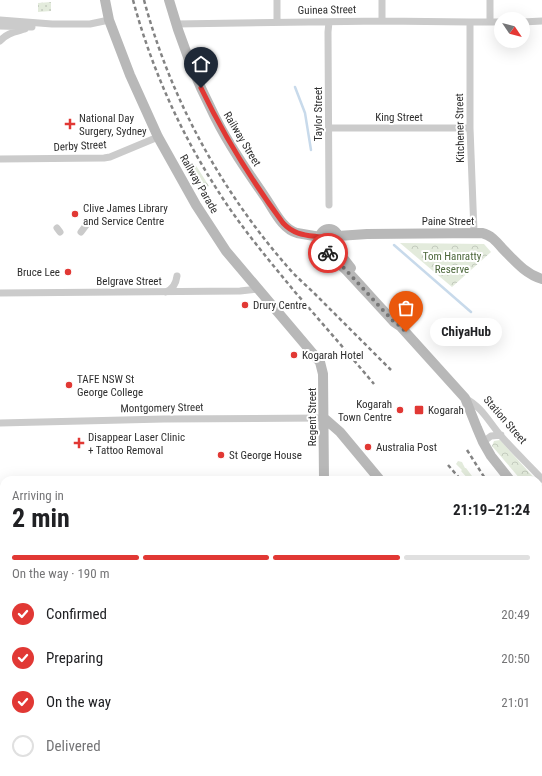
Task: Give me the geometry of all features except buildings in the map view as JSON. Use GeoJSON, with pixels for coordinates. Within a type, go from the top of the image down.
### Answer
{"type":"FeatureCollection","features":[{"type":"Feature","properties":{"kind":"main road","name":"Railway Parade"},"geometry":{"type":"LineString","coordinates":[[105,0],[109,20],[130,75],[158,137],[196,205],[226,251],[315,356]]}},
{"type":"Feature","properties":{"kind":"main road","name":"Railway Street"},"geometry":{"type":"LineString","coordinates":[[168,0],[192,67],[215,117],[243,164],[280,219],[287,228],[297,233],[330,240]]}},
{"type":"Feature","properties":{"kind":"main road","name":"Paine Street"},"geometry":{"type":"LineString","coordinates":[[330,240],[366,234],[482,233],[491,236],[524,270],[542,279]]}},
{"type":"Feature","properties":{"kind":"main road","name":"Station Street"},"geometry":{"type":"LineString","coordinates":[[330,240],[327,251],[332,257],[394,322],[400,326],[465,398],[483,442],[491,456],[507,476]]}},
{"type":"Feature","properties":{"kind":"main road","name":"Regent Street"},"geometry":{"type":"LineString","coordinates":[[315,356],[320,362],[323,374],[324,476]]}},
{"type":"Feature","properties":{"kind":"main road"},"geometry":{"type":"LineString","coordinates":[[324,418],[340,432],[377,476]]}},
{"type":"Feature","properties":{"kind":"street"},"geometry":{"type":"LineString","coordinates":[[277,0],[277,22]]}},
{"type":"Feature","properties":{"kind":"street"},"geometry":{"type":"LineString","coordinates":[[382,0],[382,21]]}},
{"type":"Feature","properties":{"kind":"street"},"geometry":{"type":"LineString","coordinates":[[490,0],[490,22]]}},
{"type":"Feature","properties":{"kind":"street"},"geometry":{"type":"LineString","coordinates":[[0,20],[52,24],[90,24],[109,20]]}},
{"type":"Feature","properties":{"kind":"street","name":"Guinea Street"},"geometry":{"type":"LineString","coordinates":[[176,24],[382,21],[494,22]]}},
{"type":"Feature","properties":{"kind":"street"},"geometry":{"type":"LineString","coordinates":[[530,22],[542,21]]}},
{"type":"Feature","properties":{"kind":"street","name":"Taylor Street"},"geometry":{"type":"LineString","coordinates":[[329,22],[329,205]]}},
{"type":"Feature","properties":{"kind":"street","name":"Kitchener Street"},"geometry":{"type":"LineString","coordinates":[[470,22],[470,128],[474,232]]}},
{"type":"Feature","properties":{"kind":"street"},"geometry":{"type":"LineString","coordinates":[[0,26],[30,27],[52,24]]}},
{"type":"Feature","properties":{"kind":"street"},"geometry":{"type":"LineString","coordinates":[[0,41],[3,37],[9,34],[30,27]]}},
{"type":"Feature","properties":{"kind":"street","name":"King Street"},"geometry":{"type":"LineString","coordinates":[[329,128],[470,128]]}},
{"type":"Feature","properties":{"kind":"street","name":"Derby Street"},"geometry":{"type":"LineString","coordinates":[[0,159],[104,158],[110,157],[158,137]]}},
{"type":"Feature","properties":{"kind":"street"},"geometry":{"type":"LineString","coordinates":[[81,232],[87,224]]}},
{"type":"Feature","properties":{"kind":"street"},"geometry":{"type":"LineString","coordinates":[[165,292],[173,287],[177,276]]}},
{"type":"Feature","properties":{"kind":"street","name":"Belgrave Street"},"geometry":{"type":"LineString","coordinates":[[0,293],[240,291],[258,289]]}},
{"type":"Feature","properties":{"kind":"street","name":"Station Street"},"geometry":{"type":"LineString","coordinates":[[465,398],[473,402],[483,411],[500,435],[539,476]]}},
{"type":"Feature","properties":{"kind":"street","name":"Montgomery Street"},"geometry":{"type":"LineString","coordinates":[[0,422],[324,418]]}},
{"type":"Feature","properties":{"kind":"street"},"geometry":{"type":"LineString","coordinates":[[477,428],[487,423],[492,423]]}},
{"type":"Feature","properties":{"kind":"street"},"geometry":{"type":"LineString","coordinates":[[483,442],[492,436],[500,435]]}},
{"type":"Feature","properties":{"kind":"green space"},"geometry":{"type":"Polygon","coordinates":[[[51,2],[51,11],[38,12],[38,3],[51,2]]]}},
{"type":"Feature","properties":{"kind":"green space"},"geometry":{"type":"Polygon","coordinates":[[[195,164],[209,186],[201,191],[187,169],[195,164]]]}},
{"type":"Feature","properties":{"kind":"green space","name":"Tom Hanratty Reserve"},"geometry":{"type":"Polygon","coordinates":[[[400,243],[484,244],[491,252],[452,287],[400,243]]]}},
{"type":"Feature","properties":{"kind":"green space"},"geometry":{"type":"Polygon","coordinates":[[[500,440],[532,476],[518,476],[492,446],[494,441],[500,440]]]}},
{"type":"Feature","properties":{"kind":"green space"},"geometry":{"type":"Polygon","coordinates":[[[458,461],[462,462],[472,476],[465,476],[456,464],[458,461]]]}},
{"type":"Feature","properties":{"kind":"waterway"},"geometry":{"type":"LineString","coordinates":[[295,87],[305,113],[311,150]]}},
{"type":"Feature","properties":{"kind":"waterway"},"geometry":{"type":"LineString","coordinates":[[394,245],[471,312]]}},
{"type":"Feature","properties":{"kind":"railway"},"geometry":{"type":"LineString","coordinates":[[133,0],[140,25],[168,98],[204,169],[236,217],[265,255],[374,384]]}},
{"type":"Feature","properties":{"kind":"railway"},"geometry":{"type":"LineString","coordinates":[[144,0],[168,72],[183,106],[200,140],[240,205],[262,236],[289,269],[391,370]]}},
{"type":"Feature","properties":{"kind":"railway"},"geometry":{"type":"LineString","coordinates":[[467,450],[483,476]]}},
{"type":"Feature","properties":{"kind":"railway"},"geometry":{"type":"LineString","coordinates":[[448,465],[458,476]]}},
{"type":"Feature","properties":{"kind":"way so far"},"geometry":{"type":"LineString","coordinates":[[328,253],[394,322],[406,332]]}},
{"type":"Feature","properties":{"kind":"place","name":"National Day Surgery, Sydney"},"geometry":{"type":"Point","coordinates":[70,124]}},
{"type":"Feature","properties":{"kind":"place","name":"Clive James Library and Service Centre"},"geometry":{"type":"Point","coordinates":[75,214]}},
{"type":"Feature","properties":{"kind":"place","name":"Bruce Lee"},"geometry":{"type":"Point","coordinates":[68,272]}},
{"type":"Feature","properties":{"kind":"place","name":"Drury Centre"},"geometry":{"type":"Point","coordinates":[245,305]}},
{"type":"Feature","properties":{"kind":"place","name":"ChiyaHub"},"geometry":{"type":"Point","coordinates":[406,332]}},
{"type":"Feature","properties":{"kind":"place","name":"Kogarah Hotel"},"geometry":{"type":"Point","coordinates":[294,355]}},
{"type":"Feature","properties":{"kind":"place","name":"TAFE NSW St George College"},"geometry":{"type":"Point","coordinates":[69,385]}},
{"type":"Feature","properties":{"kind":"place","name":"Kogarah Town Centre"},"geometry":{"type":"Point","coordinates":[400,410]}},
{"type":"Feature","properties":{"kind":"place","name":"Kogarah"},"geometry":{"type":"Point","coordinates":[419,410]}},
{"type":"Feature","properties":{"kind":"place","name":"Disappear Laser Clinic + Tattoo Removal"},"geometry":{"type":"Point","coordinates":[79,443]}},
{"type":"Feature","properties":{"kind":"place","name":"Australia Post"},"geometry":{"type":"Point","coordinates":[368,447]}},
{"type":"Feature","properties":{"kind":"place","name":"St George House"},"geometry":{"type":"Point","coordinates":[221,455]}},
{"type":"Feature","properties":{"kind":"route"},"geometry":{"type":"LineString","coordinates":[[201,88],[215,117],[243,164],[283,223],[287,228],[294,232],[320,237],[328,253]]}}]}
